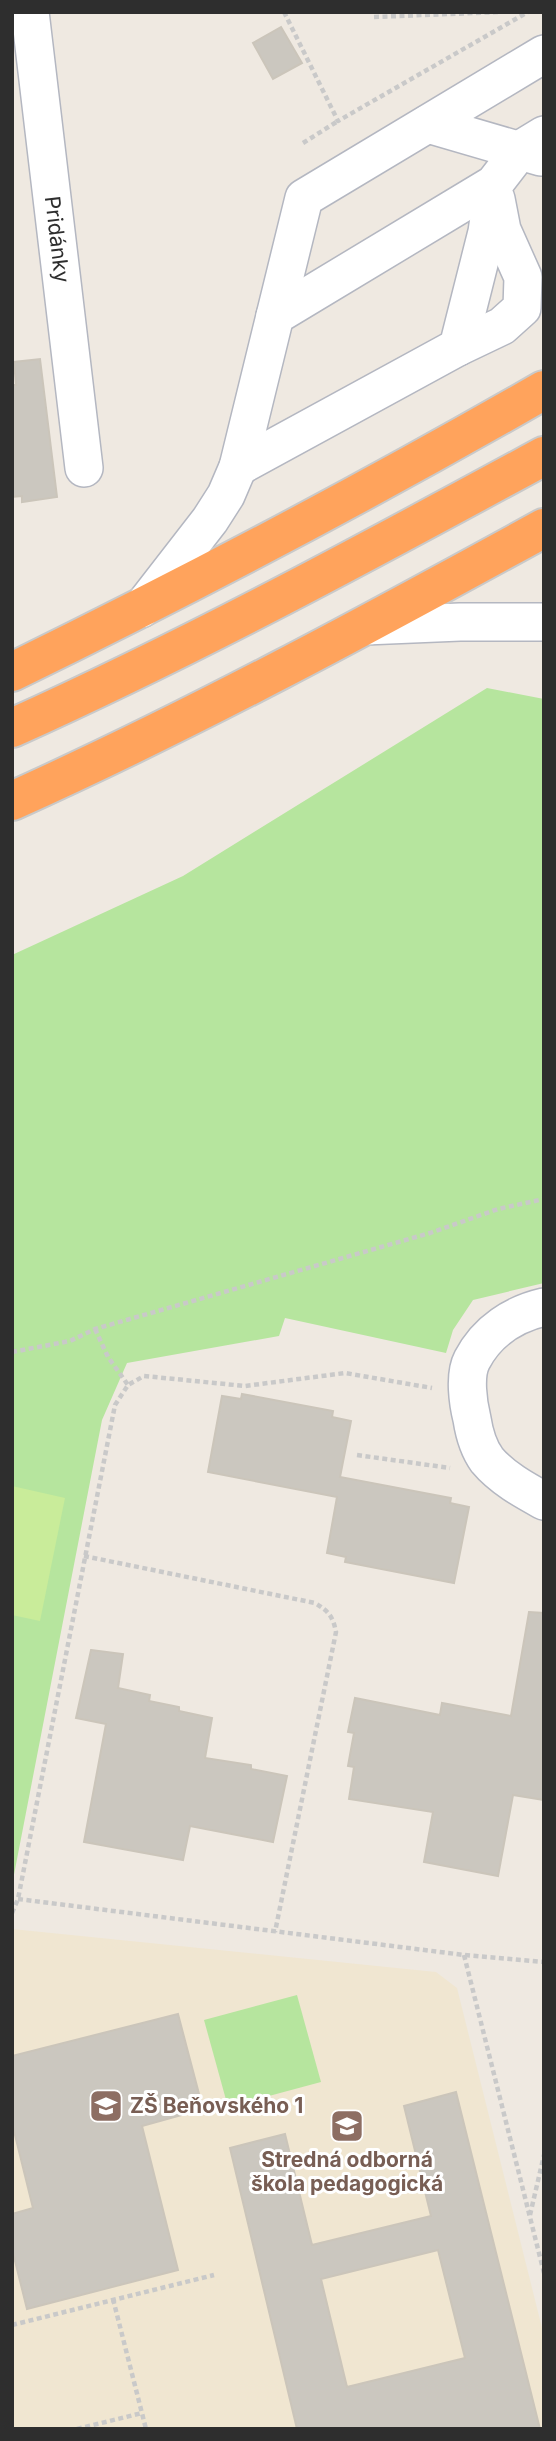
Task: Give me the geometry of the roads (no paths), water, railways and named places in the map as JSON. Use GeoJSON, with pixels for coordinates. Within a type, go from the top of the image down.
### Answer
{"type":"FeatureCollection","features":[{"type":"Feature","properties":{"kind":"highway"},"geometry":{"type":"LineString","coordinates":[[12,672],[141,609],[416,464],[544,390]]}},
{"type":"Feature","properties":{"kind":"highway"},"geometry":{"type":"LineString","coordinates":[[12,728],[340,568],[544,456]]}},
{"type":"Feature","properties":{"kind":"highway"},"geometry":{"type":"LineString","coordinates":[[12,801],[109,757],[365,626],[544,528]]}},
{"type":"Feature","properties":{"kind":"street","name":"Pridánky"},"geometry":{"type":"LineString","coordinates":[[30,12],[84,468]]}},
{"type":"Feature","properties":{"kind":"street"},"geometry":{"type":"LineString","coordinates":[[141,609],[211,520],[238,467],[304,198],[544,54]]}},
{"type":"Feature","properties":{"kind":"street"},"geometry":{"type":"LineString","coordinates":[[428,124],[536,148]]}},
{"type":"Feature","properties":{"kind":"street"},"geometry":{"type":"LineString","coordinates":[[275,316],[494,184],[536,148]]}},
{"type":"Feature","properties":{"kind":"street"},"geometry":{"type":"LineString","coordinates":[[458,346],[487,232],[494,184]]}},
{"type":"Feature","properties":{"kind":"street"},"geometry":{"type":"LineString","coordinates":[[238,467],[458,346],[502,326],[522,308],[523,277],[502,230],[494,184]]}},
{"type":"Feature","properties":{"kind":"street"},"geometry":{"type":"LineString","coordinates":[[365,626],[544,622]]}},
{"type":"Feature","properties":{"kind":"street"},"geometry":{"type":"LineString","coordinates":[[544,1307],[520,1313],[495,1330],[471,1361],[467,1397],[474,1430],[486,1459],[513,1483],[544,1501]]}},
{"type":"Feature","properties":{"kind":"place","name":"ZŠ Beňovského 1"},"geometry":{"type":"Point","coordinates":[106,2106]}},
{"type":"Feature","properties":{"kind":"place","name":"Stredná odborná škola pedagogická"},"geometry":{"type":"Point","coordinates":[347,2126]}}]}
